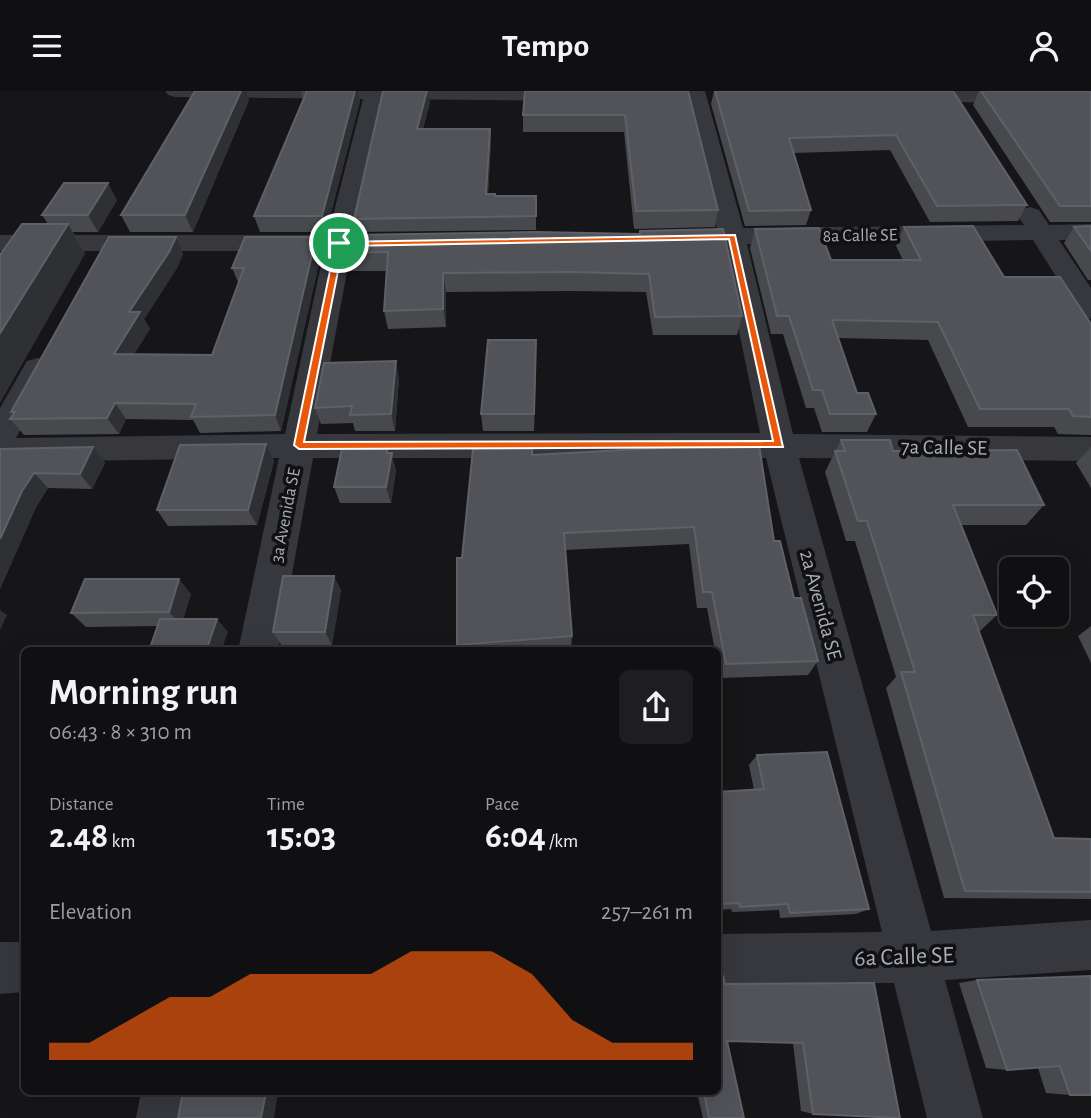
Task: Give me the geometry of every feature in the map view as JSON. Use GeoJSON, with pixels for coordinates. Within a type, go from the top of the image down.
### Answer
{"type":"FeatureCollection","features":[{"type":"Feature","properties":{"kind":"street"},"geometry":{"type":"LineString","coordinates":[[179,103],[197,91],[598,95]]}},
{"type":"Feature","properties":{"kind":"street","name":"3a Avenida SE"},"geometry":{"type":"LineString","coordinates":[[259,647],[339,243],[375,93]]}},
{"type":"Feature","properties":{"kind":"street"},"geometry":{"type":"LineString","coordinates":[[951,94],[968,119]]}},
{"type":"Feature","properties":{"kind":"street"},"geometry":{"type":"LineString","coordinates":[[886,96],[951,94],[1091,97]]}},
{"type":"Feature","properties":{"kind":"street","name":"2a Avenida SE"},"geometry":{"type":"LineString","coordinates":[[696,95],[732,236],[779,444],[955,1118]]}},
{"type":"Feature","properties":{"kind":"street"},"geometry":{"type":"LineString","coordinates":[[1020,199],[1091,310]]}},
{"type":"Feature","properties":{"kind":"street"},"geometry":{"type":"LineString","coordinates":[[93,269],[120,221]]}},
{"type":"Feature","properties":{"kind":"street","name":"8a Calle SE"},"geometry":{"type":"LineString","coordinates":[[651,238],[1091,232]]}},
{"type":"Feature","properties":{"kind":"street"},"geometry":{"type":"LineString","coordinates":[[0,243],[106,245],[420,242]]}},
{"type":"Feature","properties":{"kind":"street"},"geometry":{"type":"LineString","coordinates":[[0,436],[53,341]]}},
{"type":"Feature","properties":{"kind":"street","name":"7a Calle SE"},"geometry":{"type":"LineString","coordinates":[[0,450],[299,445],[779,444],[1091,449]]}},
{"type":"Feature","properties":{"kind":"street","name":"6a Calle SE"},"geometry":{"type":"LineString","coordinates":[[721,959],[913,957],[1091,945]]}},
{"type":"Feature","properties":{"kind":"street"},"geometry":{"type":"LineString","coordinates":[[0,968],[21,967]]}},
{"type":"Feature","properties":{"kind":"street"},"geometry":{"type":"LineString","coordinates":[[164,1118],[169,1095]]}},
{"type":"Feature","properties":{"kind":"building"},"geometry":{"type":"Polygon","coordinates":[[[195,91],[241,91],[185,215],[121,215],[195,91]]]}},
{"type":"Feature","properties":{"kind":"building"},"geometry":{"type":"Polygon","coordinates":[[[307,91],[355,91],[322,216],[254,216],[307,91]]]}},
{"type":"Feature","properties":{"kind":"building"},"geometry":{"type":"Polygon","coordinates":[[[383,91],[427,91],[417,129],[490,129],[486,194],[536,196],[536,216],[354,219],[383,91]]]}},
{"type":"Feature","properties":{"kind":"building"},"geometry":{"type":"Polygon","coordinates":[[[525,91],[688,91],[718,210],[636,211],[625,115],[523,115],[525,91]]]}},
{"type":"Feature","properties":{"kind":"building"},"geometry":{"type":"Polygon","coordinates":[[[715,91],[953,91],[1027,205],[937,206],[896,135],[789,138],[811,210],[749,211],[715,91]]]}},
{"type":"Feature","properties":{"kind":"building"},"geometry":{"type":"Polygon","coordinates":[[[981,91],[1091,91],[1091,206],[1060,206],[981,91]]]}},
{"type":"Feature","properties":{"kind":"building"},"geometry":{"type":"Polygon","coordinates":[[[64,183],[108,183],[88,215],[42,215],[64,183]]]}},
{"type":"Feature","properties":{"kind":"building"},"geometry":{"type":"Polygon","coordinates":[[[22,224],[68,224],[0,333],[0,255],[22,224]]]}},
{"type":"Feature","properties":{"kind":"building"},"geometry":{"type":"Polygon","coordinates":[[[973,226],[1004,277],[1060,277],[1091,324],[1091,417],[1073,416],[1069,409],[980,409],[938,322],[832,320],[857,393],[868,393],[876,414],[830,414],[822,390],[813,390],[789,316],[777,316],[755,229],[819,228],[831,260],[921,260],[904,227],[973,226]]]}},
{"type":"Feature","properties":{"kind":"building"},"geometry":{"type":"Polygon","coordinates":[[[1091,226],[1091,251],[1074,227],[1091,226]]]}},
{"type":"Feature","properties":{"kind":"building"},"geometry":{"type":"Polygon","coordinates":[[[723,229],[742,316],[655,317],[649,274],[572,272],[443,273],[443,309],[384,311],[388,252],[345,253],[349,235],[536,232],[640,234],[640,231],[723,229]]]}},
{"type":"Feature","properties":{"kind":"building"},"geometry":{"type":"Polygon","coordinates":[[[109,237],[176,237],[129,312],[140,312],[114,354],[212,355],[244,268],[232,268],[245,237],[316,237],[275,415],[191,417],[196,404],[115,403],[107,418],[10,419],[15,412],[11,412],[109,237]]]}},
{"type":"Feature","properties":{"kind":"building"},"geometry":{"type":"Polygon","coordinates":[[[488,340],[536,340],[534,414],[481,414],[488,340]]]}},
{"type":"Feature","properties":{"kind":"building"},"geometry":{"type":"Polygon","coordinates":[[[396,361],[391,414],[350,415],[352,406],[315,408],[324,363],[396,361]]]}},
{"type":"Feature","properties":{"kind":"building"},"geometry":{"type":"Polygon","coordinates":[[[841,440],[890,440],[893,451],[1017,450],[1044,505],[953,505],[997,615],[973,615],[1054,838],[1091,839],[1091,892],[965,891],[901,672],[915,672],[867,521],[858,521],[835,451],[845,451],[841,440]]]}},
{"type":"Feature","properties":{"kind":"building"},"geometry":{"type":"Polygon","coordinates":[[[479,442],[532,442],[532,455],[698,446],[698,443],[759,445],[774,541],[780,541],[794,598],[801,598],[818,661],[726,664],[712,592],[703,592],[694,527],[564,533],[572,636],[457,645],[457,558],[462,558],[473,449],[478,449],[479,442]]]}},
{"type":"Feature","properties":{"kind":"building"},"geometry":{"type":"Polygon","coordinates":[[[266,444],[248,510],[157,510],[180,445],[266,444]]]}},
{"type":"Feature","properties":{"kind":"building"},"geometry":{"type":"Polygon","coordinates":[[[343,444],[388,444],[387,453],[392,453],[386,487],[334,487],[343,444]]]}},
{"type":"Feature","properties":{"kind":"building"},"geometry":{"type":"Polygon","coordinates":[[[93,447],[80,474],[34,473],[22,491],[0,539],[0,449],[93,447]]]}},
{"type":"Feature","properties":{"kind":"building"},"geometry":{"type":"Polygon","coordinates":[[[283,576],[334,576],[325,632],[273,632],[283,576]]]}},
{"type":"Feature","properties":{"kind":"building"},"geometry":{"type":"Polygon","coordinates":[[[85,579],[179,579],[169,612],[71,613],[85,579]]]}},
{"type":"Feature","properties":{"kind":"building"},"geometry":{"type":"Polygon","coordinates":[[[160,619],[217,619],[207,647],[150,647],[160,619]]]}},
{"type":"Feature","properties":{"kind":"building"},"geometry":{"type":"Polygon","coordinates":[[[827,752],[869,909],[790,913],[788,904],[740,907],[739,903],[721,904],[721,792],[764,789],[757,755],[827,752]]]}},
{"type":"Feature","properties":{"kind":"building"},"geometry":{"type":"Polygon","coordinates":[[[721,976],[725,984],[874,983],[900,1118],[813,1114],[803,1043],[727,1041],[744,1118],[709,1118],[705,1095],[721,1095],[721,976]]]}},
{"type":"Feature","properties":{"kind":"building"},"geometry":{"type":"Polygon","coordinates":[[[1091,976],[1091,1095],[1070,1095],[1060,1066],[1007,1070],[977,980],[1091,976]]]}},
{"type":"Feature","properties":{"kind":"building"},"geometry":{"type":"Polygon","coordinates":[[[182,1095],[265,1095],[261,1118],[178,1118],[182,1095]]]}},
{"type":"Feature","properties":{"kind":"route"},"geometry":{"type":"LineString","coordinates":[[732,236],[779,444],[299,445],[339,243],[732,236]]}}]}
